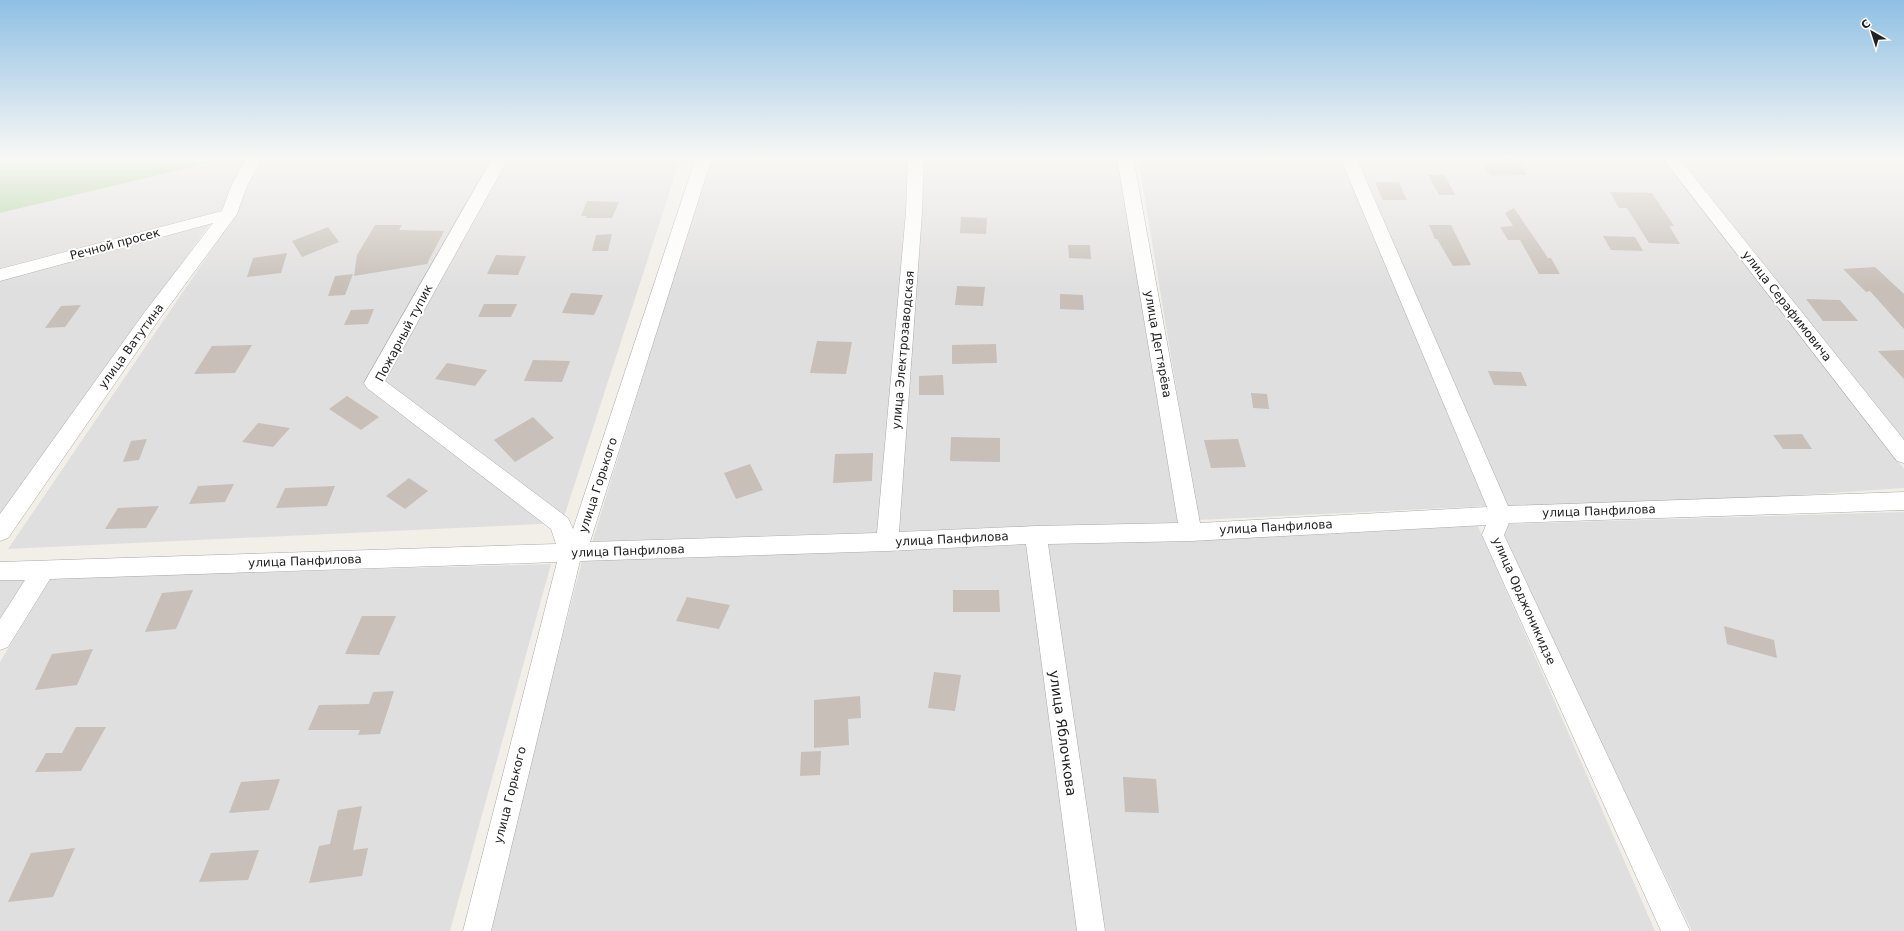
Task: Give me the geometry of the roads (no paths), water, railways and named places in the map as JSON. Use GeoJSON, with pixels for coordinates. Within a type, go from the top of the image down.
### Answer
{"type":"FeatureCollection","features":[{"type":"Feature","properties":{"kind":"street","name":"улица Ватутина"},"geometry":{"type":"LineString","coordinates":[[0,532],[61,442],[151,317],[229,214],[234,200]]}},
{"type":"Feature","properties":{"kind":"street","name":"Пожарный тупик"},"geometry":{"type":"LineString","coordinates":[[477,200],[374,383],[560,524],[571,553]]}},
{"type":"Feature","properties":{"kind":"street","name":"улица Горького"},"geometry":{"type":"LineString","coordinates":[[477,931],[571,553],[580,541],[690,200]]}},
{"type":"Feature","properties":{"kind":"street","name":"улица Электрозаводская"},"geometry":{"type":"LineString","coordinates":[[887,542],[914,200]]}},
{"type":"Feature","properties":{"kind":"street","name":"улица Дегтярёва"},"geometry":{"type":"LineString","coordinates":[[1133,200],[1191,532]]}},
{"type":"Feature","properties":{"kind":"street"},"geometry":{"type":"LineString","coordinates":[[1367,200],[1501,515]]}},
{"type":"Feature","properties":{"kind":"street","name":"улица Серафимовича"},"geometry":{"type":"LineString","coordinates":[[1704,200],[1904,454]]}},
{"type":"Feature","properties":{"kind":"street","name":"Речной просек"},"geometry":{"type":"LineString","coordinates":[[0,275],[229,214]]}},
{"type":"Feature","properties":{"kind":"street","name":"улица Панфилова"},"geometry":{"type":"LineString","coordinates":[[0,570],[571,553],[887,542],[1036,535],[1191,532],[1501,515],[1904,501]]}},
{"type":"Feature","properties":{"kind":"street","name":"улица Орджоникидзе"},"geometry":{"type":"LineString","coordinates":[[1501,515],[1493,535],[1676,931]]}},
{"type":"Feature","properties":{"kind":"street","name":"улица Яблочкова"},"geometry":{"type":"LineString","coordinates":[[1036,535],[1091,931]]}},
{"type":"Feature","properties":{"kind":"street"},"geometry":{"type":"LineString","coordinates":[[0,640],[44,569]]}}]}
